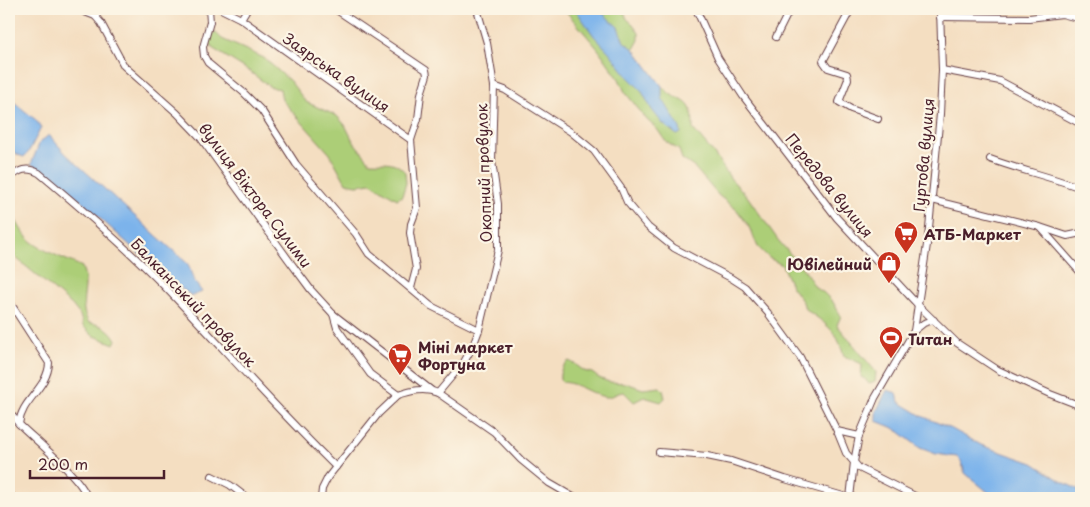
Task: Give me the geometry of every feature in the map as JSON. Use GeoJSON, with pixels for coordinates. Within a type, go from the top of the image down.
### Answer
{"type":"FeatureCollection","features":[{"type":"Feature","properties":{"kind":"street"},"geometry":{"type":"LineString","coordinates":[[77,9],[95,16],[101,9]]}},
{"type":"Feature","properties":{"kind":"street"},"geometry":{"type":"LineString","coordinates":[[209,9],[210,22],[203,47],[204,56],[208,63],[252,100],[267,118],[296,164],[356,234],[365,249],[431,306],[479,330]]}},
{"type":"Feature","properties":{"kind":"street","name":"Заярська вулиця"},"geometry":{"type":"LineString","coordinates":[[221,9],[241,19],[412,140]]}},
{"type":"Feature","properties":{"kind":"street"},"geometry":{"type":"LineString","coordinates":[[241,19],[247,9]]}},
{"type":"Feature","properties":{"kind":"street"},"geometry":{"type":"LineString","coordinates":[[335,9],[426,70],[427,75],[421,94],[418,119],[412,140],[417,208],[410,233],[416,269],[411,288]]}},
{"type":"Feature","properties":{"kind":"street","name":"Окопний провулок"},"geometry":{"type":"LineString","coordinates":[[438,394],[464,362],[473,346],[479,330],[498,250],[498,204],[492,161],[494,86],[487,43],[477,9]]}},
{"type":"Feature","properties":{"kind":"street","name":"Передова вулиця"},"geometry":{"type":"LineString","coordinates":[[696,9],[718,58],[743,96],[837,218],[917,304],[957,343],[998,370],[1081,406]]}},
{"type":"Feature","properties":{"kind":"street"},"geometry":{"type":"LineString","coordinates":[[776,36],[790,9]]}},
{"type":"Feature","properties":{"kind":"street"},"geometry":{"type":"LineString","coordinates":[[851,9],[823,60],[828,68],[847,74],[848,78],[839,102],[851,109],[878,119]]}},
{"type":"Feature","properties":{"kind":"street","name":"Гуртова вулиця"},"geometry":{"type":"LineString","coordinates":[[850,498],[859,436],[875,398],[914,331],[928,238],[940,114],[942,70],[940,9]]}},
{"type":"Feature","properties":{"kind":"street"},"geometry":{"type":"LineString","coordinates":[[940,17],[1029,18],[1062,14],[1081,18]]}},
{"type":"Feature","properties":{"kind":"street","name":"вулиця Віктора Сулими"},"geometry":{"type":"LineString","coordinates":[[95,16],[101,23],[124,66],[177,113],[200,137],[311,290],[333,314],[431,390],[494,432],[521,460],[549,483],[575,498]]}},
{"type":"Feature","properties":{"kind":"street"},"geometry":{"type":"LineString","coordinates":[[942,70],[1000,81],[1081,124]]}},
{"type":"Feature","properties":{"kind":"street"},"geometry":{"type":"LineString","coordinates":[[494,86],[505,90],[571,132],[594,152],[616,181],[627,202],[648,227],[674,248],[731,278],[744,288],[768,313],[800,357],[846,453],[859,468],[919,498]]}},
{"type":"Feature","properties":{"kind":"street"},"geometry":{"type":"LineString","coordinates":[[990,159],[1016,169],[1042,174],[1081,188]]}},
{"type":"Feature","properties":{"kind":"street","name":"Балканський провулок"},"geometry":{"type":"LineString","coordinates":[[9,178],[24,169],[32,169],[83,210],[161,284],[228,353],[297,429],[336,467]]}},
{"type":"Feature","properties":{"kind":"street"},"geometry":{"type":"LineString","coordinates":[[932,200],[1040,227],[1067,236],[1081,233]]}},
{"type":"Feature","properties":{"kind":"street"},"geometry":{"type":"LineString","coordinates":[[1040,227],[1081,273]]}},
{"type":"Feature","properties":{"kind":"street"},"geometry":{"type":"LineString","coordinates":[[9,301],[49,364],[47,376],[24,410],[19,424]]}},
{"type":"Feature","properties":{"kind":"street","name":"вулиця Віктора Сулими"},"geometry":{"type":"LineString","coordinates":[[333,314],[338,328],[370,374],[398,395]]}},
{"type":"Feature","properties":{"kind":"street"},"geometry":{"type":"LineString","coordinates":[[914,331],[924,323],[934,320]]}},
{"type":"Feature","properties":{"kind":"street"},"geometry":{"type":"LineString","coordinates":[[321,498],[322,489],[328,477],[379,414],[398,395],[414,391],[431,390]]}},
{"type":"Feature","properties":{"kind":"street"},"geometry":{"type":"LineString","coordinates":[[9,412],[78,482],[86,498]]}},
{"type":"Feature","properties":{"kind":"street"},"geometry":{"type":"LineString","coordinates":[[837,431],[859,436]]}},
{"type":"Feature","properties":{"kind":"street"},"geometry":{"type":"LineString","coordinates":[[659,452],[707,456],[731,461],[850,498]]}},
{"type":"Feature","properties":{"kind":"street"},"geometry":{"type":"LineString","coordinates":[[212,476],[230,485],[247,498]]}},
{"type":"Feature","properties":{"kind":"street"},"geometry":{"type":"LineString","coordinates":[[9,494],[14,498]]}},
{"type":"Feature","properties":{"kind":"green space"},"geometry":{"type":"Polygon","coordinates":[[[564,9],[623,9],[627,19],[639,33],[639,40],[634,49],[664,88],[671,95],[689,106],[692,114],[693,129],[714,154],[731,179],[747,196],[778,240],[805,271],[815,287],[833,302],[841,316],[837,325],[876,372],[875,382],[869,384],[861,377],[862,364],[844,356],[834,333],[805,309],[803,302],[791,286],[782,265],[769,258],[758,247],[748,225],[737,210],[718,195],[695,168],[682,159],[679,150],[666,142],[657,129],[647,120],[625,92],[619,79],[598,49],[564,9]]]}},
{"type":"Feature","properties":{"kind":"green space"},"geometry":{"type":"Polygon","coordinates":[[[215,32],[222,39],[264,58],[290,81],[306,102],[337,116],[345,125],[353,141],[370,162],[389,162],[401,168],[405,172],[406,183],[402,196],[397,199],[371,183],[357,185],[346,183],[330,154],[282,100],[280,89],[270,87],[249,71],[212,48],[208,41],[209,36],[215,32]]]}},
{"type":"Feature","properties":{"kind":"green space"},"geometry":{"type":"Polygon","coordinates":[[[9,209],[30,241],[82,267],[85,278],[84,312],[86,317],[89,323],[108,330],[116,340],[114,344],[92,335],[83,326],[80,315],[72,305],[9,252],[9,209]]]}},
{"type":"Feature","properties":{"kind":"green space"},"geometry":{"type":"Polygon","coordinates":[[[569,361],[584,371],[609,382],[626,383],[643,389],[660,387],[665,398],[661,402],[644,397],[634,402],[624,392],[605,397],[573,384],[562,382],[560,374],[564,365],[569,361]]]}},
{"type":"Feature","properties":{"kind":"water"},"geometry":{"type":"Polygon","coordinates":[[[575,9],[598,9],[618,27],[624,42],[634,49],[662,86],[662,98],[680,128],[681,133],[677,135],[663,124],[652,110],[641,90],[594,36],[575,9]]]}},
{"type":"Feature","properties":{"kind":"water"},"geometry":{"type":"Polygon","coordinates":[[[9,98],[36,120],[41,128],[24,157],[18,155],[9,147],[9,98]]]}},
{"type":"Feature","properties":{"kind":"water"},"geometry":{"type":"Polygon","coordinates":[[[49,135],[66,154],[188,264],[194,281],[202,292],[192,296],[165,277],[62,184],[31,164],[40,142],[49,135]]]}},
{"type":"Feature","properties":{"kind":"water"},"geometry":{"type":"Polygon","coordinates":[[[887,390],[897,393],[899,402],[922,416],[952,429],[981,445],[1033,463],[1081,491],[1081,498],[995,498],[965,473],[961,461],[957,457],[936,454],[920,448],[894,428],[876,421],[876,412],[887,390]]]}},
{"type":"Feature","properties":{"kind":"place","name":"АТБ-Маркет"},"geometry":{"type":"Point","coordinates":[906,254]}},
{"type":"Feature","properties":{"kind":"place","name":"Ювілейний"},"geometry":{"type":"Point","coordinates":[889,284]}},
{"type":"Feature","properties":{"kind":"place","name":"Титан"},"geometry":{"type":"Point","coordinates":[891,359]}},
{"type":"Feature","properties":{"kind":"place","name":"Міні маркет Фортуна"},"geometry":{"type":"Point","coordinates":[400,376]}}]}
